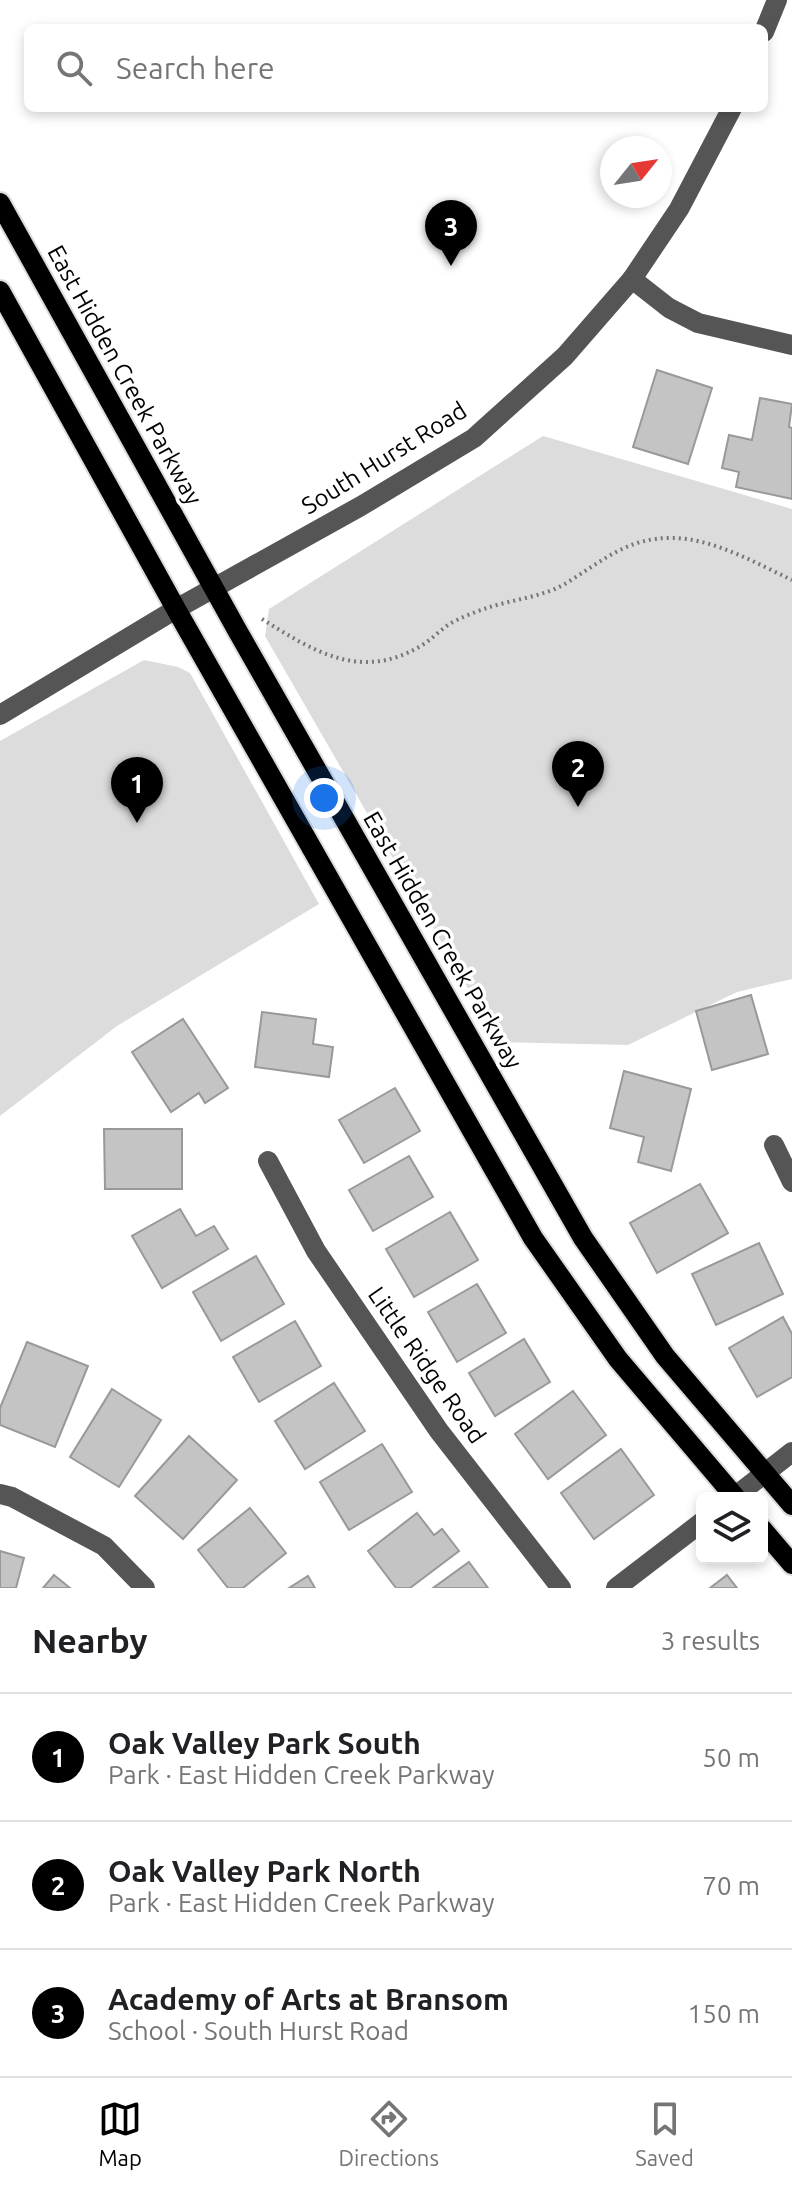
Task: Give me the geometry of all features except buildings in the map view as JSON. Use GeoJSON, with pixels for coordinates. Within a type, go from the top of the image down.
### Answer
{"type":"FeatureCollection","features":[{"type":"Feature","properties":{"kind":"main road","name":"East Hidden Creek Parkway"},"geometry":{"type":"LineString","coordinates":[[0,203],[214,588],[583,1238],[665,1356],[792,1505]]}},
{"type":"Feature","properties":{"kind":"main road"},"geometry":{"type":"LineString","coordinates":[[0,291],[176,609],[533,1238],[618,1359],[729,1492]]}},
{"type":"Feature","properties":{"kind":"main road"},"geometry":{"type":"LineString","coordinates":[[768,1536],[792,1564]]}},
{"type":"Feature","properties":{"kind":"street"},"geometry":{"type":"LineString","coordinates":[[767,24],[777,0]]}},
{"type":"Feature","properties":{"kind":"street","name":"South Hurst Road"},"geometry":{"type":"LineString","coordinates":[[0,715],[176,609],[361,506],[474,438],[565,356],[632,279],[679,209],[730,112]]}},
{"type":"Feature","properties":{"kind":"street"},"geometry":{"type":"LineString","coordinates":[[632,279],[669,308],[698,323],[792,345]]}},
{"type":"Feature","properties":{"kind":"street"},"geometry":{"type":"LineString","coordinates":[[774,1145],[792,1182]]}},
{"type":"Feature","properties":{"kind":"street","name":"Little Ridge Road"},"geometry":{"type":"LineString","coordinates":[[268,1161],[316,1251],[421,1406],[561,1588]]}},
{"type":"Feature","properties":{"kind":"street"},"geometry":{"type":"LineString","coordinates":[[741,1492],[792,1452]]}},
{"type":"Feature","properties":{"kind":"street"},"geometry":{"type":"LineString","coordinates":[[0,1494],[12,1497],[104,1546],[145,1588]]}},
{"type":"Feature","properties":{"kind":"street"},"geometry":{"type":"LineString","coordinates":[[616,1588],[696,1527]]}},
{"type":"Feature","properties":{"kind":"path"},"geometry":{"type":"LineString","coordinates":[[262,619],[301,643],[348,662],[383,661],[419,647],[451,624],[486,608],[565,585],[597,561],[634,542],[674,537],[725,549],[792,580]]}},
{"type":"Feature","properties":{"kind":"shaded area"},"geometry":{"type":"Polygon","coordinates":[[[543,436],[792,509],[792,979],[737,992],[628,1045],[499,1042],[265,636],[269,609],[543,436]]]}},
{"type":"Feature","properties":{"kind":"shaded area"},"geometry":{"type":"Polygon","coordinates":[[[144,660],[178,667],[190,673],[319,904],[117,1026],[0,1116],[0,741],[144,660]]]}},
{"type":"Feature","properties":{"kind":"place","name":"Academy of Arts at Bransom"},"geometry":{"type":"Point","coordinates":[451,266]}},
{"type":"Feature","properties":{"kind":"place","name":"Oak Valley Park North"},"geometry":{"type":"Point","coordinates":[578,807]}},
{"type":"Feature","properties":{"kind":"place","name":"Oak Valley Park South"},"geometry":{"type":"Point","coordinates":[137,823]}}]}
